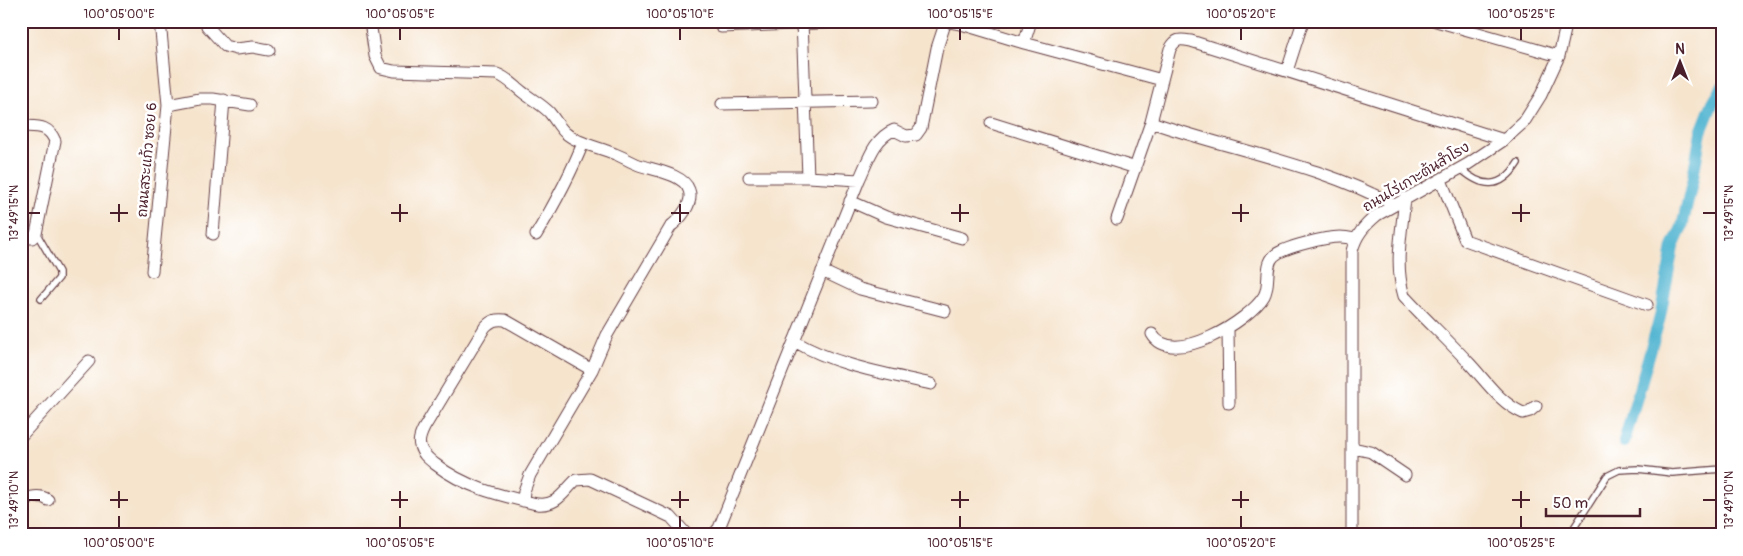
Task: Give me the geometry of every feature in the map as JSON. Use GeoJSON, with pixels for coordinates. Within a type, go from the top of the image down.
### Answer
{"type":"FeatureCollection","features":[{"type":"Feature","properties":{"kind":"street","name":"ถนนสระแก้ว ซอย 6"},"geometry":{"type":"LineString","coordinates":[[152,272],[168,105],[160,21]]}},
{"type":"Feature","properties":{"kind":"street"},"geometry":{"type":"LineString","coordinates":[[206,21],[207,26],[225,46],[236,49],[252,47],[269,50]]}},
{"type":"Feature","properties":{"kind":"street"},"geometry":{"type":"LineString","coordinates":[[370,21],[375,56],[381,68],[404,71],[497,74],[505,77],[525,94],[539,102],[551,114],[561,131],[583,143],[616,154],[640,166],[677,178],[689,190],[690,196],[686,209],[667,234],[607,335],[592,370],[530,475],[523,500]]}},
{"type":"Feature","properties":{"kind":"street"},"geometry":{"type":"LineString","coordinates":[[721,27],[870,21]]}},
{"type":"Feature","properties":{"kind":"street"},"geometry":{"type":"LineString","coordinates":[[1024,43],[1031,21]]}},
{"type":"Feature","properties":{"kind":"street"},"geometry":{"type":"LineString","coordinates":[[1287,71],[1303,21]]}},
{"type":"Feature","properties":{"kind":"street"},"geometry":{"type":"LineString","coordinates":[[1436,21],[1559,56]]}},
{"type":"Feature","properties":{"kind":"street","name":"ถนนไร่เกาะต้นสำโรง"},"geometry":{"type":"LineString","coordinates":[[1355,239],[1365,225],[1377,215],[1461,169],[1504,140],[1524,122],[1541,95],[1559,56],[1567,21]]}},
{"type":"Feature","properties":{"kind":"street"},"geometry":{"type":"LineString","coordinates":[[713,535],[719,528],[850,201],[876,146],[886,134],[894,130],[906,136],[916,135],[921,128],[943,27],[950,22],[961,24],[1162,80]]}},
{"type":"Feature","properties":{"kind":"street"},"geometry":{"type":"LineString","coordinates":[[802,23],[808,177]]}},
{"type":"Feature","properties":{"kind":"street"},"geometry":{"type":"LineString","coordinates":[[1117,219],[1151,122],[1170,49],[1174,42],[1180,39],[1191,40],[1504,140]]}},
{"type":"Feature","properties":{"kind":"street"},"geometry":{"type":"LineString","coordinates":[[168,105],[200,99],[224,100],[250,105]]}},
{"type":"Feature","properties":{"kind":"street"},"geometry":{"type":"LineString","coordinates":[[213,234],[224,100]]}},
{"type":"Feature","properties":{"kind":"street"},"geometry":{"type":"LineString","coordinates":[[722,104],[872,101]]}},
{"type":"Feature","properties":{"kind":"street"},"geometry":{"type":"LineString","coordinates":[[1151,122],[1190,136],[1337,178],[1394,205]]}},
{"type":"Feature","properties":{"kind":"street"},"geometry":{"type":"LineString","coordinates":[[992,123],[1136,168]]}},
{"type":"Feature","properties":{"kind":"street"},"geometry":{"type":"LineString","coordinates":[[21,126],[44,127],[52,133],[55,140],[36,234],[32,238],[21,238]]}},
{"type":"Feature","properties":{"kind":"street"},"geometry":{"type":"LineString","coordinates":[[536,235],[573,169],[583,143]]}},
{"type":"Feature","properties":{"kind":"street"},"geometry":{"type":"LineString","coordinates":[[750,177],[808,177],[859,180]]}},
{"type":"Feature","properties":{"kind":"street"},"geometry":{"type":"LineString","coordinates":[[1441,180],[1465,240],[1647,305]]}},
{"type":"Feature","properties":{"kind":"street"},"geometry":{"type":"LineString","coordinates":[[1406,198],[1399,260],[1404,296],[1471,365],[1498,396],[1511,407],[1523,413],[1530,411],[1536,406]]}},
{"type":"Feature","properties":{"kind":"street"},"geometry":{"type":"LineString","coordinates":[[850,201],[886,217],[962,238]]}},
{"type":"Feature","properties":{"kind":"street"},"geometry":{"type":"LineString","coordinates":[[1152,334],[1161,344],[1170,346],[1190,344],[1228,329],[1265,296],[1268,286],[1270,261],[1274,256],[1289,248],[1318,240],[1339,237],[1355,239],[1352,252],[1352,535]]}},
{"type":"Feature","properties":{"kind":"street"},"geometry":{"type":"LineString","coordinates":[[822,271],[860,289],[945,310]]}},
{"type":"Feature","properties":{"kind":"street"},"geometry":{"type":"LineString","coordinates":[[592,370],[505,320],[497,319],[490,322],[420,435],[420,445],[427,458],[476,488],[523,500],[549,504],[560,497],[576,480],[590,479],[671,517],[687,535]]}},
{"type":"Feature","properties":{"kind":"street"},"geometry":{"type":"LineString","coordinates":[[1228,329],[1229,403]]}},
{"type":"Feature","properties":{"kind":"street"},"geometry":{"type":"LineString","coordinates":[[794,341],[812,352],[844,364],[931,384]]}},
{"type":"Feature","properties":{"kind":"street"},"geometry":{"type":"LineString","coordinates":[[21,436],[90,361]]}},
{"type":"Feature","properties":{"kind":"street"},"geometry":{"type":"LineString","coordinates":[[1353,448],[1370,452],[1405,475]]}},
{"type":"Feature","properties":{"kind":"street"},"geometry":{"type":"LineString","coordinates":[[21,501],[40,496],[48,500]]}},
{"type":"Feature","properties":{"kind":"lane"},"geometry":{"type":"LineString","coordinates":[[1461,169],[1472,179],[1490,184],[1503,181],[1518,164]]}},
{"type":"Feature","properties":{"kind":"lane"},"geometry":{"type":"LineString","coordinates":[[36,234],[59,272],[59,278],[41,299]]}},
{"type":"Feature","properties":{"kind":"lane"},"geometry":{"type":"LineString","coordinates":[[1570,534],[1607,476],[1619,470],[1638,469],[1672,474],[1722,469]]}},
{"type":"Feature","properties":{"kind":"waterway"},"geometry":{"type":"LineString","coordinates":[[1624,442],[1660,317],[1673,247],[1682,227],[1701,132],[1713,102],[1722,87]]}}]}
